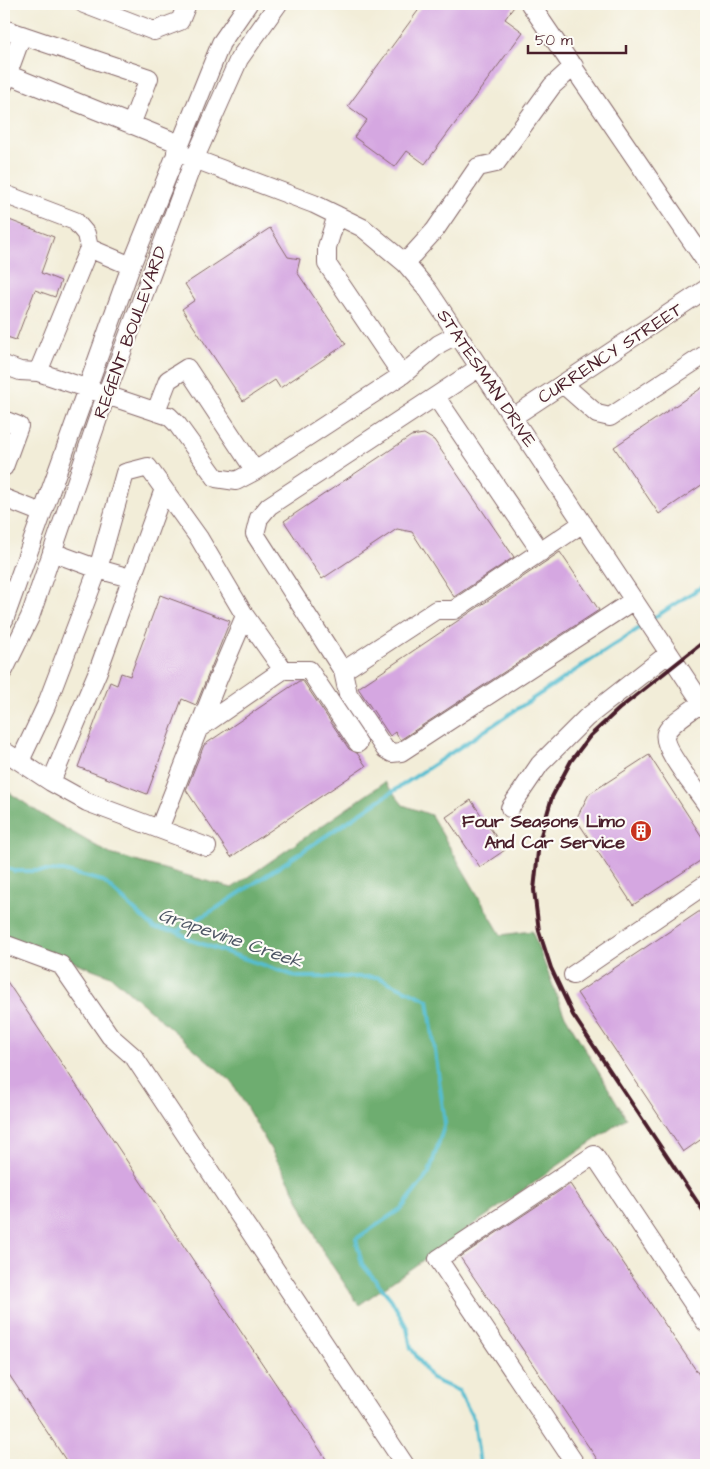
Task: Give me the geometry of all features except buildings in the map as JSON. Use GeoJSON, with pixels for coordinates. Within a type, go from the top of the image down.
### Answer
{"type":"FeatureCollection","features":[{"type":"Feature","properties":{"kind":"street"},"geometry":{"type":"LineString","coordinates":[[84,4],[154,31],[180,22],[186,4]]}},
{"type":"Feature","properties":{"kind":"street","name":"REGENT BOULEVARD"},"geometry":{"type":"LineString","coordinates":[[4,620],[131,266],[221,43],[247,4]]}},
{"type":"Feature","properties":{"kind":"street","name":"REGENT BOULEVARD"},"geometry":{"type":"LineString","coordinates":[[4,670],[30,617],[106,395],[194,160],[239,60],[278,4]]}},
{"type":"Feature","properties":{"kind":"street"},"geometry":{"type":"LineString","coordinates":[[530,4],[706,262]]}},
{"type":"Feature","properties":{"kind":"street"},"geometry":{"type":"LineString","coordinates":[[4,29],[149,78],[131,124]]}},
{"type":"Feature","properties":{"kind":"street"},"geometry":{"type":"LineString","coordinates":[[5,79],[22,35]]}},
{"type":"Feature","properties":{"kind":"street"},"geometry":{"type":"LineString","coordinates":[[406,263],[436,230],[478,167],[496,163],[552,86],[574,66]]}},
{"type":"Feature","properties":{"kind":"street","name":"STATESMAN DRIVE"},"geometry":{"type":"LineString","coordinates":[[5,79],[131,124],[178,148],[194,160],[314,204],[362,228],[406,263],[428,290],[458,334],[634,600],[703,700]]}},
{"type":"Feature","properties":{"kind":"street"},"geometry":{"type":"LineString","coordinates":[[4,194],[75,221],[86,234],[88,248],[38,372]]}},
{"type":"Feature","properties":{"kind":"street"},"geometry":{"type":"LineString","coordinates":[[337,215],[327,247],[327,264],[402,375]]}},
{"type":"Feature","properties":{"kind":"street"},"geometry":{"type":"LineString","coordinates":[[88,248],[131,266]]}},
{"type":"Feature","properties":{"kind":"street","name":"CURRENCY STREET"},"geometry":{"type":"LineString","coordinates":[[513,417],[706,290]]}},
{"type":"Feature","properties":{"kind":"street"},"geometry":{"type":"LineString","coordinates":[[4,365],[20,371],[38,372],[169,416],[177,424],[216,478],[236,481],[255,471],[402,375],[439,344],[458,334]]}},
{"type":"Feature","properties":{"kind":"street"},"geometry":{"type":"LineString","coordinates":[[563,384],[597,414],[610,417],[706,354]]}},
{"type":"Feature","properties":{"kind":"street"},"geometry":{"type":"LineString","coordinates":[[480,367],[269,506],[259,518],[255,534],[342,671],[348,694],[385,749],[392,753],[401,752],[634,600]]}},
{"type":"Feature","properties":{"kind":"street"},"geometry":{"type":"LineString","coordinates":[[156,411],[168,380],[187,368],[255,471]]}},
{"type":"Feature","properties":{"kind":"street"},"geometry":{"type":"LineString","coordinates":[[436,397],[541,552]]}},
{"type":"Feature","properties":{"kind":"street"},"geometry":{"type":"LineString","coordinates":[[4,420],[19,426],[5,460]]}},
{"type":"Feature","properties":{"kind":"street"},"geometry":{"type":"LineString","coordinates":[[20,762],[46,706],[98,569],[125,474],[148,467],[199,538],[245,616],[282,670]]}},
{"type":"Feature","properties":{"kind":"street"},"geometry":{"type":"LineString","coordinates":[[51,782],[98,671],[130,578],[164,489]]}},
{"type":"Feature","properties":{"kind":"street"},"geometry":{"type":"LineString","coordinates":[[4,498],[42,513]]}},
{"type":"Feature","properties":{"kind":"street"},"geometry":{"type":"LineString","coordinates":[[342,671],[436,610],[454,610],[583,523]]}},
{"type":"Feature","properties":{"kind":"street"},"geometry":{"type":"LineString","coordinates":[[52,552],[98,569],[130,578]]}},
{"type":"Feature","properties":{"kind":"street"},"geometry":{"type":"LineString","coordinates":[[159,829],[245,616]]}},
{"type":"Feature","properties":{"kind":"street"},"geometry":{"type":"LineString","coordinates":[[510,808],[540,764],[586,718],[667,649]]}},
{"type":"Feature","properties":{"kind":"street"},"geometry":{"type":"LineString","coordinates":[[198,729],[282,670],[309,670],[358,743]]}},
{"type":"Feature","properties":{"kind":"street"},"geometry":{"type":"LineString","coordinates":[[703,700],[672,726],[667,732],[665,739],[670,752],[706,804]]}},
{"type":"Feature","properties":{"kind":"street"},"geometry":{"type":"LineString","coordinates":[[4,751],[51,782],[87,802],[207,847]]}},
{"type":"Feature","properties":{"kind":"street"},"geometry":{"type":"LineString","coordinates":[[573,975],[706,884]]}},
{"type":"Feature","properties":{"kind":"street"},"geometry":{"type":"LineString","coordinates":[[4,944],[61,965],[110,1036],[134,1057],[406,1465]]}},
{"type":"Feature","properties":{"kind":"street"},"geometry":{"type":"LineString","coordinates":[[576,1465],[438,1259],[594,1155],[706,1323]]}},
{"type":"Feature","properties":{"kind":"green space"},"geometry":{"type":"Polygon","coordinates":[[[385,782],[403,805],[431,815],[501,935],[532,931],[563,1012],[626,1118],[359,1305],[323,1252],[293,1188],[232,1082],[111,976],[4,936],[4,789],[44,816],[110,854],[232,888],[385,782]]]}},
{"type":"Feature","properties":{"kind":"waterway"},"geometry":{"type":"LineString","coordinates":[[652,619],[706,584]]}},
{"type":"Feature","properties":{"kind":"waterway"},"geometry":{"type":"LineString","coordinates":[[177,931],[217,908],[644,625]]}},
{"type":"Feature","properties":{"kind":"waterway","name":"Grapevine Creek"},"geometry":{"type":"LineString","coordinates":[[4,866],[14,871],[63,871],[103,881],[154,928],[177,931],[191,940],[298,977],[377,977],[428,1000],[445,1123],[429,1173],[402,1208],[356,1239],[362,1264],[391,1299],[407,1328],[411,1348],[432,1379],[459,1391],[474,1420],[480,1465]]}},
{"type":"Feature","properties":{"kind":"railway"},"geometry":{"type":"LineString","coordinates":[[706,640],[619,709],[590,736],[571,761],[552,797],[539,842],[534,890],[539,931],[551,968],[573,1015],[706,1215]]}},
{"type":"Feature","properties":{"kind":"place","name":"Four Seasons Limo And Car Service"},"geometry":{"type":"Point","coordinates":[641,831]}}]}
